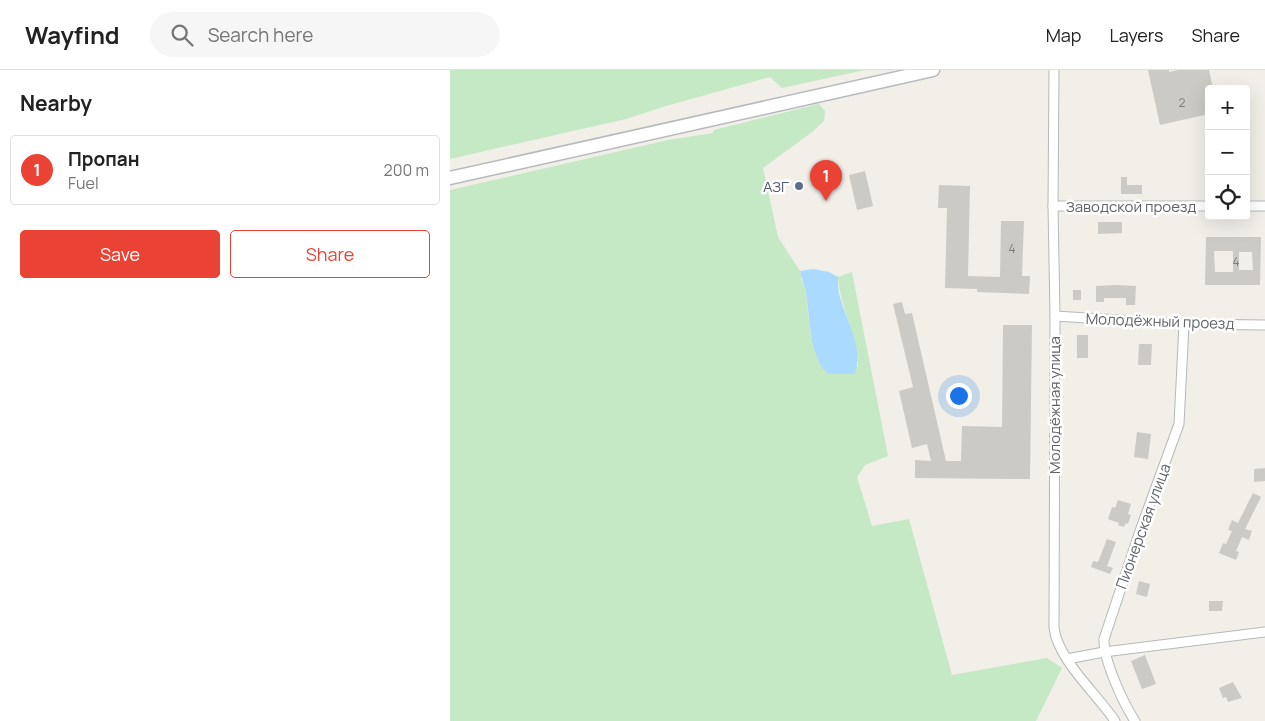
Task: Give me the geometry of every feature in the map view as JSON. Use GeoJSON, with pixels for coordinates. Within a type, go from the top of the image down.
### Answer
{"type":"FeatureCollection","features":[{"type":"Feature","properties":{"kind":"main road"},"geometry":{"type":"LineString","coordinates":[[450,178],[933,70]]}},
{"type":"Feature","properties":{"kind":"street","name":"Молодёжная улица"},"geometry":{"type":"LineString","coordinates":[[1054,70],[1054,628],[1055,637],[1067,659],[1115,721]]}},
{"type":"Feature","properties":{"kind":"street","name":"Заводской проезд"},"geometry":{"type":"LineString","coordinates":[[1053,206],[1205,206]]}},
{"type":"Feature","properties":{"kind":"street"},"geometry":{"type":"LineString","coordinates":[[1250,206],[1265,206]]}},
{"type":"Feature","properties":{"kind":"street","name":"Молодёжный проезд"},"geometry":{"type":"LineString","coordinates":[[1055,316],[1184,324],[1265,324]]}},
{"type":"Feature","properties":{"kind":"street","name":"Пионерская улица"},"geometry":{"type":"LineString","coordinates":[[1135,721],[1127,710],[1104,652],[1104,639],[1140,531],[1179,424],[1184,324]]}},
{"type":"Feature","properties":{"kind":"street"},"geometry":{"type":"LineString","coordinates":[[1067,659],[1104,652],[1265,632]]}},
{"type":"Feature","properties":{"kind":"green space"},"geometry":{"type":"Polygon","coordinates":[[[450,70],[865,70],[782,88],[770,77],[626,119],[450,159],[450,70]]]}},
{"type":"Feature","properties":{"kind":"green space"},"geometry":{"type":"Polygon","coordinates":[[[819,104],[825,111],[824,121],[763,168],[778,237],[800,271],[805,287],[811,337],[858,367],[855,344],[842,300],[838,277],[852,272],[888,456],[865,465],[857,477],[872,526],[909,519],[952,675],[1047,658],[1062,668],[1036,721],[450,721],[450,190],[668,140],[713,133],[714,130],[819,104]]]}},
{"type":"Feature","properties":{"kind":"water"},"geometry":{"type":"Polygon","coordinates":[[[813,269],[829,272],[838,277],[839,293],[856,345],[857,365],[854,374],[828,374],[817,357],[811,336],[805,290],[800,271],[813,269]]]}},
{"type":"Feature","properties":{"kind":"building"},"geometry":{"type":"Polygon","coordinates":[[[1148,70],[1169,70],[1169,72],[1209,70],[1212,85],[1205,85],[1205,115],[1160,125],[1148,70]]]}},
{"type":"Feature","properties":{"kind":"building"},"geometry":{"type":"Polygon","coordinates":[[[865,171],[873,206],[857,210],[849,175],[865,171]]]}},
{"type":"Feature","properties":{"kind":"building"},"geometry":{"type":"Polygon","coordinates":[[[1121,177],[1127,177],[1127,185],[1142,185],[1142,194],[1121,194],[1121,177]]]}},
{"type":"Feature","properties":{"kind":"building"},"geometry":{"type":"Polygon","coordinates":[[[939,185],[970,186],[968,276],[1000,277],[1001,221],[1024,221],[1022,276],[1030,276],[1029,294],[977,292],[977,289],[945,288],[947,208],[938,208],[939,185]]]}},
{"type":"Feature","properties":{"kind":"building"},"geometry":{"type":"Polygon","coordinates":[[[1098,222],[1122,222],[1122,233],[1098,234],[1098,222]]]}},
{"type":"Feature","properties":{"kind":"building"},"geometry":{"type":"Polygon","coordinates":[[[1206,237],[1261,237],[1260,285],[1205,285],[1206,237]],[[1214,251],[1215,272],[1233,272],[1233,251],[1214,251]],[[1239,252],[1239,270],[1253,270],[1252,252],[1239,252]]]}},
{"type":"Feature","properties":{"kind":"building"},"geometry":{"type":"Polygon","coordinates":[[[1096,286],[1136,286],[1135,305],[1126,305],[1126,298],[1104,298],[1104,302],[1096,302],[1096,286]]]}},
{"type":"Feature","properties":{"kind":"building"},"geometry":{"type":"Polygon","coordinates":[[[1073,290],[1081,290],[1081,300],[1073,300],[1073,290]]]}},
{"type":"Feature","properties":{"kind":"building"},"geometry":{"type":"Polygon","coordinates":[[[902,302],[905,314],[912,313],[946,461],[961,461],[962,426],[1002,427],[1003,325],[1032,325],[1030,479],[915,478],[915,460],[931,461],[927,444],[912,448],[899,391],[913,387],[893,304],[902,302]]]}},
{"type":"Feature","properties":{"kind":"building"},"geometry":{"type":"Polygon","coordinates":[[[1077,335],[1088,335],[1088,358],[1077,358],[1077,335]]]}},
{"type":"Feature","properties":{"kind":"building"},"geometry":{"type":"Polygon","coordinates":[[[1139,344],[1152,344],[1151,365],[1138,365],[1139,344]]]}},
{"type":"Feature","properties":{"kind":"building"},"geometry":{"type":"Polygon","coordinates":[[[1137,432],[1151,434],[1148,459],[1134,457],[1137,432]]]}},
{"type":"Feature","properties":{"kind":"building"},"geometry":{"type":"Polygon","coordinates":[[[1265,468],[1265,481],[1254,482],[1254,469],[1265,468]]]}},
{"type":"Feature","properties":{"kind":"building"},"geometry":{"type":"Polygon","coordinates":[[[1253,493],[1261,497],[1245,529],[1252,531],[1249,540],[1242,537],[1236,551],[1239,552],[1236,560],[1219,553],[1223,543],[1226,544],[1232,531],[1228,530],[1232,520],[1238,523],[1253,493]]]}},
{"type":"Feature","properties":{"kind":"building"},"geometry":{"type":"Polygon","coordinates":[[[1118,500],[1131,504],[1128,514],[1131,515],[1128,524],[1126,523],[1124,527],[1108,519],[1112,507],[1115,508],[1118,500]]]}},
{"type":"Feature","properties":{"kind":"building"},"geometry":{"type":"Polygon","coordinates":[[[1107,539],[1116,542],[1107,566],[1113,568],[1110,574],[1091,567],[1093,561],[1098,562],[1107,539]]]}},
{"type":"Feature","properties":{"kind":"building"},"geometry":{"type":"Polygon","coordinates":[[[1139,581],[1150,584],[1147,597],[1136,594],[1139,581]]]}},
{"type":"Feature","properties":{"kind":"building"},"geometry":{"type":"Polygon","coordinates":[[[1209,601],[1223,601],[1222,611],[1209,611],[1209,601]]]}},
{"type":"Feature","properties":{"kind":"building"},"geometry":{"type":"Polygon","coordinates":[[[1145,655],[1156,684],[1142,689],[1131,661],[1145,655]]]}},
{"type":"Feature","properties":{"kind":"building"},"geometry":{"type":"Polygon","coordinates":[[[1233,682],[1242,698],[1228,702],[1226,697],[1223,698],[1219,688],[1233,682]]]}},
{"type":"Feature","properties":{"kind":"place","name":"АЗГ"},"geometry":{"type":"Point","coordinates":[799,186]}},
{"type":"Feature","properties":{"kind":"place","name":"Пропан"},"geometry":{"type":"Point","coordinates":[826,201]}}]}
